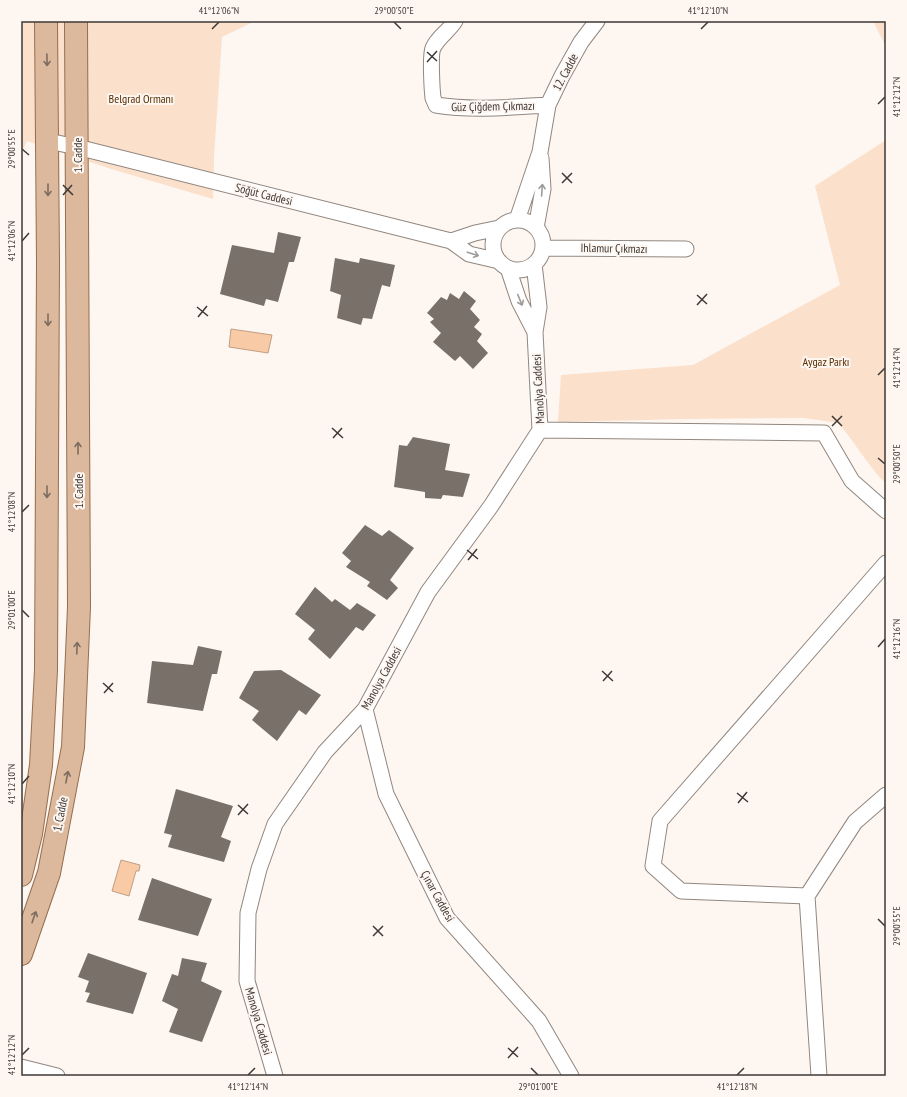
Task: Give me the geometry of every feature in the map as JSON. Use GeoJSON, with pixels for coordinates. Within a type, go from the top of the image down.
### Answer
{"type":"FeatureCollection","features":[{"type":"Feature","properties":{"kind":"main road","name":"1. Cadde"},"geometry":{"type":"LineString","coordinates":[[21,875],[31,834],[41,765],[46,670],[48,141],[46,21]]}},
{"type":"Feature","properties":{"kind":"main road","name":"1. Cadde"},"geometry":{"type":"LineString","coordinates":[[21,954],[49,873],[73,747],[79,607],[76,21]]}},
{"type":"Feature","properties":{"kind":"street","name":"Güz Çiğdem Çıkmazı"},"geometry":{"type":"LineString","coordinates":[[455,21],[432,48],[433,98],[436,105],[455,108],[548,104]]}},
{"type":"Feature","properties":{"kind":"street","name":"12. Cadde"},"geometry":{"type":"LineString","coordinates":[[540,152],[548,104],[581,42],[597,21]]}},
{"type":"Feature","properties":{"kind":"street","name":"Söğüt Caddesi"},"geometry":{"type":"LineString","coordinates":[[48,141],[77,146],[451,240]]}},
{"type":"Feature","properties":{"kind":"street"},"geometry":{"type":"LineString","coordinates":[[517,220],[540,152]]}},
{"type":"Feature","properties":{"kind":"street"},"geometry":{"type":"LineString","coordinates":[[536,228],[543,189],[540,152]]}},
{"type":"Feature","properties":{"kind":"street"},"geometry":{"type":"LineString","coordinates":[[517,220],[524,221],[536,228],[543,240],[543,248],[542,254],[534,264],[521,270],[469,254],[451,240],[499,228],[505,224],[517,220]]}},
{"type":"Feature","properties":{"kind":"street"},"geometry":{"type":"LineString","coordinates":[[499,228],[493,248],[504,264],[535,332]]}},
{"type":"Feature","properties":{"kind":"street","name":"Ihlamur Çıkmazı"},"geometry":{"type":"LineString","coordinates":[[543,248],[686,249]]}},
{"type":"Feature","properties":{"kind":"street"},"geometry":{"type":"LineString","coordinates":[[534,264],[539,308],[535,332]]}},
{"type":"Feature","properties":{"kind":"street","name":"Manolya Caddesi"},"geometry":{"type":"LineString","coordinates":[[274,1076],[247,980],[248,913],[259,869],[275,824],[325,752],[365,709],[428,592],[491,506],[540,430],[535,332]]}},
{"type":"Feature","properties":{"kind":"street"},"geometry":{"type":"LineString","coordinates":[[540,430],[824,433],[852,481],[886,511]]}},
{"type":"Feature","properties":{"kind":"street"},"geometry":{"type":"LineString","coordinates":[[807,896],[681,891],[653,866],[660,821],[886,563]]}},
{"type":"Feature","properties":{"kind":"street","name":"Çınar Caddesi"},"geometry":{"type":"LineString","coordinates":[[365,709],[386,794],[447,918],[539,1021],[571,1076]]}},
{"type":"Feature","properties":{"kind":"street"},"geometry":{"type":"LineString","coordinates":[[819,1076],[807,896],[854,822],[886,795]]}},
{"type":"Feature","properties":{"kind":"street"},"geometry":{"type":"LineString","coordinates":[[21,1067],[57,1076]]}},
{"type":"Feature","properties":{"kind":"green space","name":"Belgrad Ormanı"},"geometry":{"type":"Polygon","coordinates":[[[21,21],[255,21],[222,37],[214,157],[213,199],[111,169],[27,141],[21,154],[21,21]]]}},
{"type":"Feature","properties":{"kind":"green space"},"geometry":{"type":"Polygon","coordinates":[[[873,21],[886,21],[886,47],[873,21]]]}},
{"type":"Feature","properties":{"kind":"green space","name":"Aygaz Parkı"},"geometry":{"type":"Polygon","coordinates":[[[886,140],[886,484],[873,470],[838,423],[804,418],[558,422],[561,375],[693,365],[840,285],[815,186],[886,140]]]}},
{"type":"Feature","properties":{"kind":"shaded area"},"geometry":{"type":"Polygon","coordinates":[[[231,329],[272,335],[268,353],[229,347],[231,329]]]}},
{"type":"Feature","properties":{"kind":"shaded area"},"geometry":{"type":"Polygon","coordinates":[[[121,860],[140,865],[139,871],[136,871],[129,896],[112,891],[121,860]]]}},
{"type":"Feature","properties":{"kind":"building"},"geometry":{"type":"Polygon","coordinates":[[[278,232],[301,237],[294,262],[289,262],[278,302],[266,299],[264,306],[220,294],[232,245],[274,253],[278,232]]]}},
{"type":"Feature","properties":{"kind":"building"},"geometry":{"type":"Polygon","coordinates":[[[335,258],[359,263],[360,258],[395,265],[390,287],[382,285],[372,319],[363,318],[361,325],[337,318],[341,295],[330,291],[335,258]]]}},
{"type":"Feature","properties":{"kind":"building"},"geometry":{"type":"Polygon","coordinates":[[[464,291],[476,301],[470,309],[480,320],[474,327],[482,334],[477,341],[488,353],[473,369],[460,356],[455,361],[433,342],[441,333],[430,322],[434,319],[427,313],[441,297],[447,300],[450,293],[459,299],[464,291]]]}},
{"type":"Feature","properties":{"kind":"building"},"geometry":{"type":"Polygon","coordinates":[[[413,437],[450,444],[445,470],[470,474],[463,497],[443,495],[441,499],[425,498],[425,492],[394,487],[399,445],[407,446],[413,437]]]}},
{"type":"Feature","properties":{"kind":"building"},"geometry":{"type":"Polygon","coordinates":[[[365,525],[382,536],[389,530],[414,548],[390,580],[398,588],[387,600],[367,586],[370,582],[346,567],[351,561],[342,553],[365,525]]]}},
{"type":"Feature","properties":{"kind":"building"},"geometry":{"type":"Polygon","coordinates":[[[315,587],[332,602],[335,599],[350,610],[357,603],[376,615],[363,631],[356,627],[330,659],[308,639],[315,630],[295,614],[315,587]]]}},
{"type":"Feature","properties":{"kind":"building"},"geometry":{"type":"Polygon","coordinates":[[[198,646],[222,651],[217,674],[212,674],[203,711],[147,703],[152,661],[193,665],[198,646]]]}},
{"type":"Feature","properties":{"kind":"building"},"geometry":{"type":"Polygon","coordinates":[[[281,670],[321,695],[306,715],[299,710],[277,741],[252,720],[259,711],[239,698],[254,671],[281,670]]]}},
{"type":"Feature","properties":{"kind":"building"},"geometry":{"type":"Polygon","coordinates":[[[176,789],[233,806],[221,837],[231,841],[224,862],[168,847],[172,835],[164,833],[176,789]]]}},
{"type":"Feature","properties":{"kind":"building"},"geometry":{"type":"Polygon","coordinates":[[[152,878],[212,899],[198,936],[138,920],[152,878]]]}},
{"type":"Feature","properties":{"kind":"building"},"geometry":{"type":"Polygon","coordinates":[[[88,953],[147,973],[133,1014],[86,1002],[90,993],[85,992],[89,981],[78,977],[88,953]]]}},
{"type":"Feature","properties":{"kind":"building"},"geometry":{"type":"Polygon","coordinates":[[[182,958],[207,963],[201,981],[222,991],[202,1042],[169,1032],[178,1009],[162,1001],[172,974],[178,976],[182,958]]]}}]}
